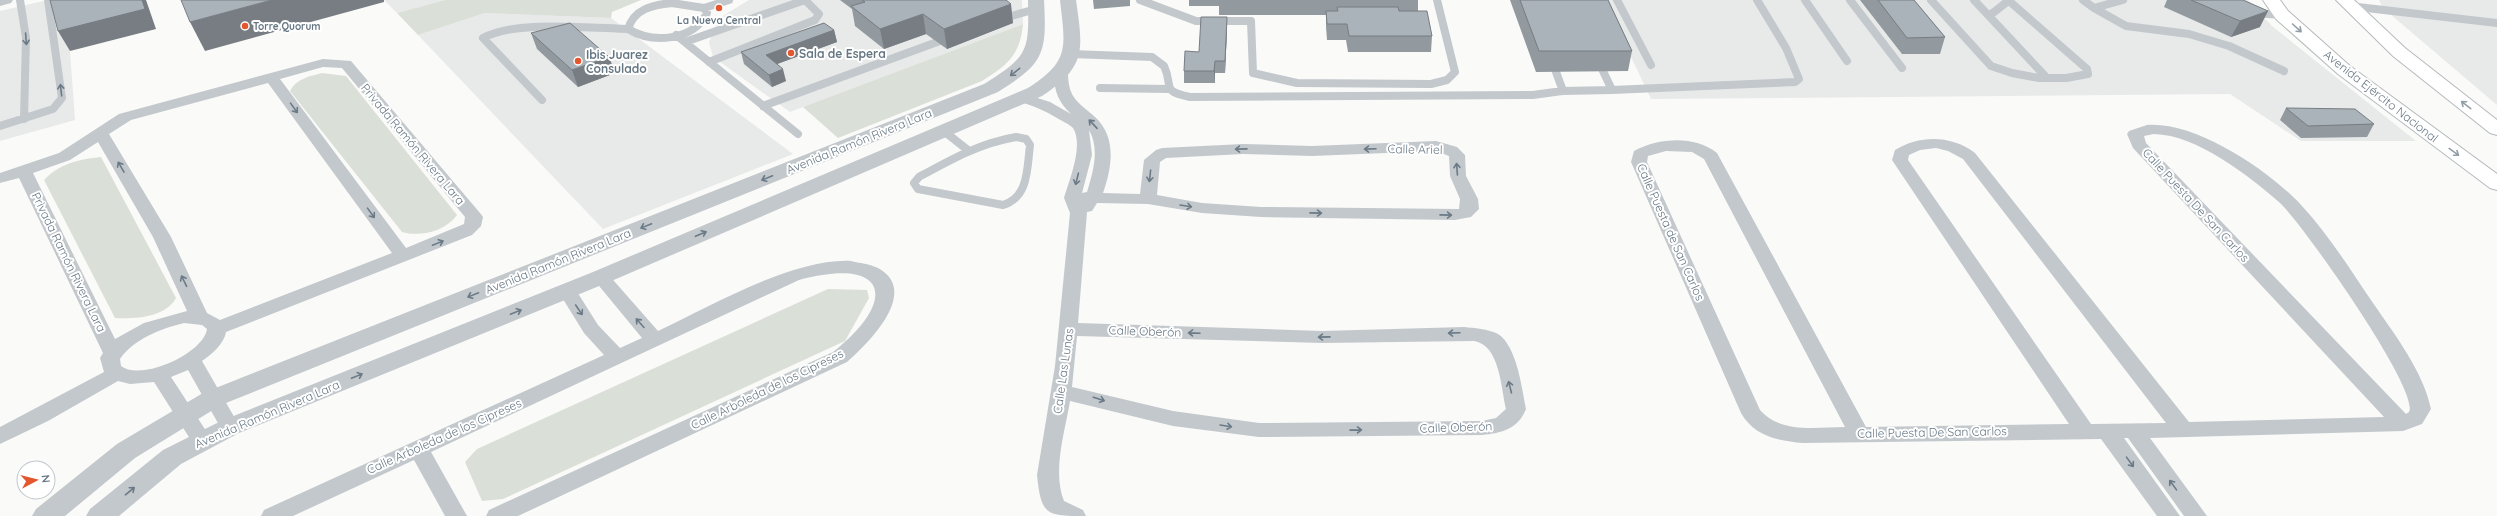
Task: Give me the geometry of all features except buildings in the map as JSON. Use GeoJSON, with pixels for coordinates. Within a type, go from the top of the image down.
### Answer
{"type":"FeatureCollection","features":[{"type":"Feature","properties":{"kind":"main road"},"geometry":{"type":"LineString","coordinates":[[2342,2],[2399,52],[2497,129]]}},
{"type":"Feature","properties":{"kind":"main road","name":"Avenida Ejército Nacional"},"geometry":{"type":"LineString","coordinates":[[2275,4],[2344,70],[2497,184]]}},
{"type":"Feature","properties":{"kind":"street"},"geometry":{"type":"LineString","coordinates":[[0,2],[6,0]]}},
{"type":"Feature","properties":{"kind":"street"},"geometry":{"type":"LineString","coordinates":[[1068,0],[1071,54],[1060,75],[1062,90],[1066,99],[1095,126],[1102,139],[1103,160],[1094,198],[1076,206]]}},
{"type":"Feature","properties":{"kind":"street"},"geometry":{"type":"LineString","coordinates":[[1036,4],[1037,37],[1034,52],[1071,54]]}},
{"type":"Feature","properties":{"kind":"street","name":"Avenida Ramón Rivera Lara"},"geometry":{"type":"LineString","coordinates":[[46,516],[126,451],[212,399],[824,156],[991,88],[1023,66],[1034,52]]}},
{"type":"Feature","properties":{"kind":"street","name":"Privada Ramón Rivera Lara"},"geometry":{"type":"LineString","coordinates":[[0,178],[67,155],[125,117],[322,62],[346,64],[474,217],[472,226],[466,231],[217,328]]}},
{"type":"Feature","properties":{"kind":"street","name":"Avenida Ramón Rivera Lara"},"geometry":{"type":"LineString","coordinates":[[100,516],[172,458],[201,440],[601,277],[944,132],[1022,98],[1060,75]]}},
{"type":"Feature","properties":{"kind":"street"},"geometry":{"type":"LineString","coordinates":[[271,77],[403,256]]}},
{"type":"Feature","properties":{"kind":"street","name":"Calle Las Lunas"},"geometry":{"type":"LineString","coordinates":[[1022,98],[1048,106],[1075,122],[1080,129],[1084,151],[1076,206],[1069,329],[1048,475],[1050,493],[1055,506],[1075,516]]}},
{"type":"Feature","properties":{"kind":"street","name":"Calle Puesta De San Carlos"},"geometry":{"type":"LineString","coordinates":[[1779,434],[2183,430],[2403,424],[2417,418],[2421,408],[2417,391],[2402,362],[2309,225],[2294,208],[2266,183],[2187,135],[2164,130],[2142,131],[2135,134],[2139,145],[2403,424]]}},
{"type":"Feature","properties":{"kind":"street"},"geometry":{"type":"LineString","coordinates":[[100,132],[162,237],[199,317]]}},
{"type":"Feature","properties":{"kind":"street","name":"Calle Puesta de San Carlos"},"geometry":{"type":"LineString","coordinates":[[1779,434],[1764,427],[1751,413],[1639,162],[1640,154],[1648,149],[1684,145],[1701,148],[1712,156],[1858,433]]}},
{"type":"Feature","properties":{"kind":"street"},"geometry":{"type":"LineString","coordinates":[[2085,431],[1900,160],[1901,153],[1906,148],[1918,145],[1955,145],[1969,156],[2183,430]]}},
{"type":"Feature","properties":{"kind":"street","name":"Calle Ariel"},"geometry":{"type":"LineString","coordinates":[[1094,198],[1148,199],[1202,208],[1261,212],[1455,215],[1465,213],[1470,208],[1469,199],[1458,176],[1456,155],[1451,150],[1436,146],[1312,151],[1242,149],[1162,153],[1152,160],[1148,199]]}},
{"type":"Feature","properties":{"kind":"street"},"geometry":{"type":"LineString","coordinates":[[824,156],[844,173]]}},
{"type":"Feature","properties":{"kind":"street","name":"Privada Ramón Rivera Lara"},"geometry":{"type":"LineString","coordinates":[[24,171],[113,354]]}},
{"type":"Feature","properties":{"kind":"street","name":"Calle Arboleda de los Cipreses"},"geometry":{"type":"LineString","coordinates":[[272,516],[418,448],[656,341],[793,276],[830,267],[850,267],[865,270],[878,278],[884,285],[886,292],[878,318],[860,342],[840,357],[497,516]]}},
{"type":"Feature","properties":{"kind":"street"},"geometry":{"type":"LineString","coordinates":[[601,277],[656,341]]}},
{"type":"Feature","properties":{"kind":"street"},"geometry":{"type":"LineString","coordinates":[[567,291],[591,329],[618,358]]}},
{"type":"Feature","properties":{"kind":"street"},"geometry":{"type":"LineString","coordinates":[[199,317],[214,322],[217,328],[217,335],[212,344],[192,360],[159,374],[134,378],[116,374],[111,368],[110,361],[113,354],[130,337],[156,324],[177,318],[199,317]]}},
{"type":"Feature","properties":{"kind":"street","name":"Calle Oberón"},"geometry":{"type":"LineString","coordinates":[[1061,392],[1085,394],[1140,411],[1252,430],[1276,431],[1482,428],[1508,422],[1514,416],[1516,409],[1501,348],[1492,340],[1478,335],[1464,333],[1315,337],[1069,329]]}},
{"type":"Feature","properties":{"kind":"street"},"geometry":{"type":"LineString","coordinates":[[192,360],[212,399],[230,427]]}},
{"type":"Feature","properties":{"kind":"street"},"geometry":{"type":"LineString","coordinates":[[0,436],[41,416],[116,374]]}},
{"type":"Feature","properties":{"kind":"street"},"geometry":{"type":"LineString","coordinates":[[159,374],[186,414],[201,440]]}},
{"type":"Feature","properties":{"kind":"street"},"geometry":{"type":"LineString","coordinates":[[2107,431],[2169,516]]}},
{"type":"Feature","properties":{"kind":"street"},"geometry":{"type":"LineString","coordinates":[[2134,431],[2196,516]]}},
{"type":"Feature","properties":{"kind":"street"},"geometry":{"type":"LineString","coordinates":[[418,448],[456,516]]}},
{"type":"Feature","properties":{"kind":"lane"},"geometry":{"type":"LineString","coordinates":[[20,0],[26,38],[24,119]]}},
{"type":"Feature","properties":{"kind":"lane"},"geometry":{"type":"LineString","coordinates":[[0,126],[53,109],[62,98],[48,0]]}},
{"type":"Feature","properties":{"kind":"lane"},"geometry":{"type":"LineString","coordinates":[[704,8],[729,0]]}},
{"type":"Feature","properties":{"kind":"lane"},"geometry":{"type":"LineString","coordinates":[[685,42],[805,0],[819,14],[815,20],[710,62]]}},
{"type":"Feature","properties":{"kind":"lane"},"geometry":{"type":"LineString","coordinates":[[1140,0],[1196,21],[1251,21],[1253,73],[1297,84],[1431,84],[1447,80],[1455,72],[1437,0]]}},
{"type":"Feature","properties":{"kind":"lane"},"geometry":{"type":"LineString","coordinates":[[1617,0],[1651,65]]}},
{"type":"Feature","properties":{"kind":"lane"},"geometry":{"type":"LineString","coordinates":[[1100,88],[1169,89],[1175,94],[1190,97],[1533,95],[1563,91],[1795,82],[1799,79],[1794,64],[1781,37],[1757,0]]}},
{"type":"Feature","properties":{"kind":"lane"},"geometry":{"type":"LineString","coordinates":[[1805,0],[1847,61]]}},
{"type":"Feature","properties":{"kind":"lane"},"geometry":{"type":"LineString","coordinates":[[1850,0],[1902,68]]}},
{"type":"Feature","properties":{"kind":"lane"},"geometry":{"type":"LineString","coordinates":[[1931,0],[1991,66],[2014,76],[2083,76],[2089,72],[2008,0],[1989,16]]}},
{"type":"Feature","properties":{"kind":"lane"},"geometry":{"type":"LineString","coordinates":[[1974,0],[2046,77]]}},
{"type":"Feature","properties":{"kind":"lane"},"geometry":{"type":"LineString","coordinates":[[2083,0],[2126,26],[2189,34],[2230,46],[2284,71]]}},
{"type":"Feature","properties":{"kind":"lane"},"geometry":{"type":"LineString","coordinates":[[2094,8],[2123,0]]}},
{"type":"Feature","properties":{"kind":"lane"},"geometry":{"type":"LineString","coordinates":[[2235,0],[2254,13],[2275,4]]}},
{"type":"Feature","properties":{"kind":"lane"},"geometry":{"type":"LineString","coordinates":[[542,100],[483,38],[485,35],[498,30],[512,28],[628,29],[634,34],[646,38],[676,35],[700,25],[706,19],[707,13],[704,8],[695,3],[680,2],[648,8],[636,14],[629,22],[628,29]]}},
{"type":"Feature","properties":{"kind":"lane"},"geometry":{"type":"LineString","coordinates":[[2342,2],[2497,23]]}},
{"type":"Feature","properties":{"kind":"lane"},"geometry":{"type":"LineString","coordinates":[[991,22],[1020,12],[1036,4]]}},
{"type":"Feature","properties":{"kind":"lane"},"geometry":{"type":"LineString","coordinates":[[676,35],[798,134]]}},
{"type":"Feature","properties":{"kind":"lane"},"geometry":{"type":"LineString","coordinates":[[763,106],[954,36]]}},
{"type":"Feature","properties":{"kind":"lane"},"geometry":{"type":"LineString","coordinates":[[1071,54],[1152,57],[1161,60],[1165,66],[1169,89]]}},
{"type":"Feature","properties":{"kind":"lane"},"geometry":{"type":"LineString","coordinates":[[1603,71],[1612,90]]}},
{"type":"Feature","properties":{"kind":"lane"},"geometry":{"type":"LineString","coordinates":[[1556,72],[1563,91]]}},
{"type":"Feature","properties":{"kind":"lane"},"geometry":{"type":"LineString","coordinates":[[944,132],[969,151]]}},
{"type":"Feature","properties":{"kind":"lane"},"geometry":{"type":"LineString","coordinates":[[1016,137],[1026,139],[1030,145],[1024,186],[1020,198],[1011,204],[1003,205],[918,189],[914,183],[919,177],[969,151],[1001,138],[1016,137]]}},
{"type":"Feature","properties":{"kind":"shaded area"},"geometry":{"type":"Polygon","coordinates":[[[54,0],[70,51],[75,120],[0,141],[0,11],[54,0]]]}},
{"type":"Feature","properties":{"kind":"shaded area"},"geometry":{"type":"Polygon","coordinates":[[[384,0],[445,0],[397,13],[384,0]]]}},
{"type":"Feature","properties":{"kind":"shaded area"},"geometry":{"type":"Polygon","coordinates":[[[445,0],[641,0],[612,12],[611,18],[485,13],[418,35],[397,13],[445,0]]]}},
{"type":"Feature","properties":{"kind":"shaded area"},"geometry":{"type":"Polygon","coordinates":[[[749,0],[1022,0],[1023,24],[790,112],[713,57],[709,42],[721,17],[749,0]]]}},
{"type":"Feature","properties":{"kind":"shaded area"},"geometry":{"type":"Polygon","coordinates":[[[1604,0],[2248,0],[2272,26],[2416,141],[2301,141],[2230,94],[1651,99],[1604,0]]]}},
{"type":"Feature","properties":{"kind":"shaded area"},"geometry":{"type":"Polygon","coordinates":[[[2379,0],[2497,0],[2497,105],[2383,8],[2379,0]]]}},
{"type":"Feature","properties":{"kind":"shaded area"},"geometry":{"type":"Polygon","coordinates":[[[485,13],[611,18],[793,154],[603,229],[418,35],[485,13]]]}},
{"type":"Feature","properties":{"kind":"shaded area"},"geometry":{"type":"Polygon","coordinates":[[[1023,24],[1019,44],[1011,58],[999,70],[982,81],[838,138],[803,107],[1023,24]]]}},
{"type":"Feature","properties":{"kind":"shaded area"},"geometry":{"type":"Polygon","coordinates":[[[322,73],[346,76],[457,215],[452,221],[446,226],[432,232],[416,234],[402,232],[290,91],[300,81],[322,73]]]}},
{"type":"Feature","properties":{"kind":"shaded area"},"geometry":{"type":"Polygon","coordinates":[[[101,157],[176,298],[171,305],[164,310],[148,316],[115,318],[44,180],[56,170],[70,163],[101,157]]]}},
{"type":"Feature","properties":{"kind":"shaded area"},"geometry":{"type":"Polygon","coordinates":[[[828,289],[867,290],[869,298],[845,341],[503,499],[482,501],[465,462],[477,449],[828,289]]]}},
{"type":"Feature","properties":{"kind":"place","name":"La Nueva Central"},"geometry":{"type":"Point","coordinates":[719,8]}},
{"type":"Feature","properties":{"kind":"place","name":"Torre Quorum"},"geometry":{"type":"Point","coordinates":[245,26]}},
{"type":"Feature","properties":{"kind":"place","name":"Sala de Espera"},"geometry":{"type":"Point","coordinates":[791,53]}},
{"type":"Feature","properties":{"kind":"place","name":"Ibis Juarez Consulado"},"geometry":{"type":"Point","coordinates":[578,61]}}]}
